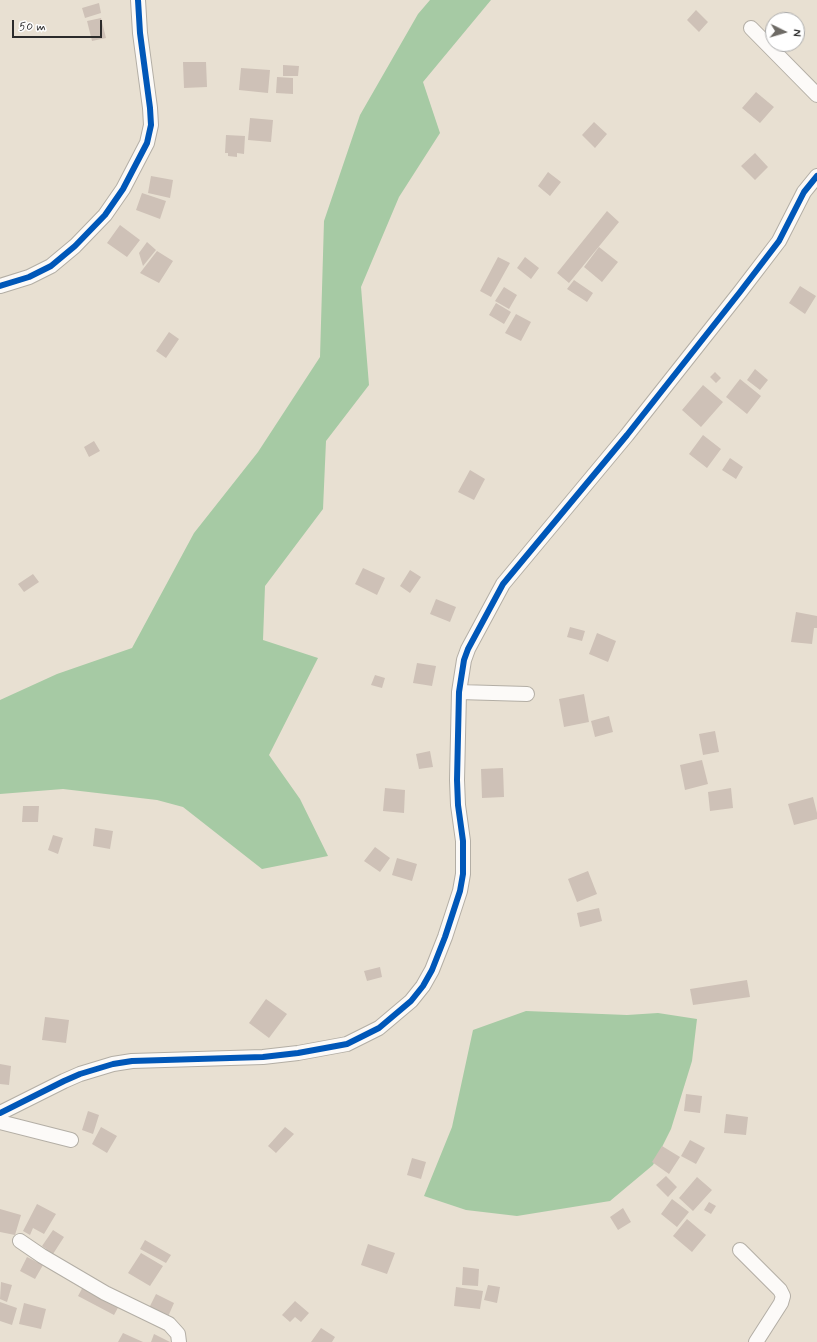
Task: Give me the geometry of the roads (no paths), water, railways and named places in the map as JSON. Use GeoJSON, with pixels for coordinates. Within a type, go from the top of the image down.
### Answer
{"type":"FeatureCollection","features":[{"type":"Feature","properties":{"kind":"street"},"geometry":{"type":"LineString","coordinates":[[0,286],[29,277],[46,269],[75,246],[105,215],[123,189],[147,143],[151,125],[150,108],[140,33],[138,0]]}},
{"type":"Feature","properties":{"kind":"street"},"geometry":{"type":"LineString","coordinates":[[751,28],[817,95]]}},
{"type":"Feature","properties":{"kind":"street"},"geometry":{"type":"LineString","coordinates":[[0,1113],[80,1074],[113,1064],[132,1061],[263,1057],[298,1053],[347,1044],[379,1028],[411,1001],[423,986],[432,970],[445,937],[460,891],[463,874],[463,841],[458,805],[457,780],[459,692],[464,660],[468,649],[503,584],[627,435],[740,292],[779,241],[804,192],[817,176]]}},
{"type":"Feature","properties":{"kind":"street"},"geometry":{"type":"LineString","coordinates":[[459,692],[527,694]]}},
{"type":"Feature","properties":{"kind":"street"},"geometry":{"type":"LineString","coordinates":[[0,1122],[71,1140]]}},
{"type":"Feature","properties":{"kind":"street"},"geometry":{"type":"LineString","coordinates":[[20,1241],[86,1282],[168,1324],[178,1334],[179,1342]]}},
{"type":"Feature","properties":{"kind":"street"},"geometry":{"type":"LineString","coordinates":[[740,1250],[780,1290],[783,1296],[781,1303],[756,1342]]}}]}
